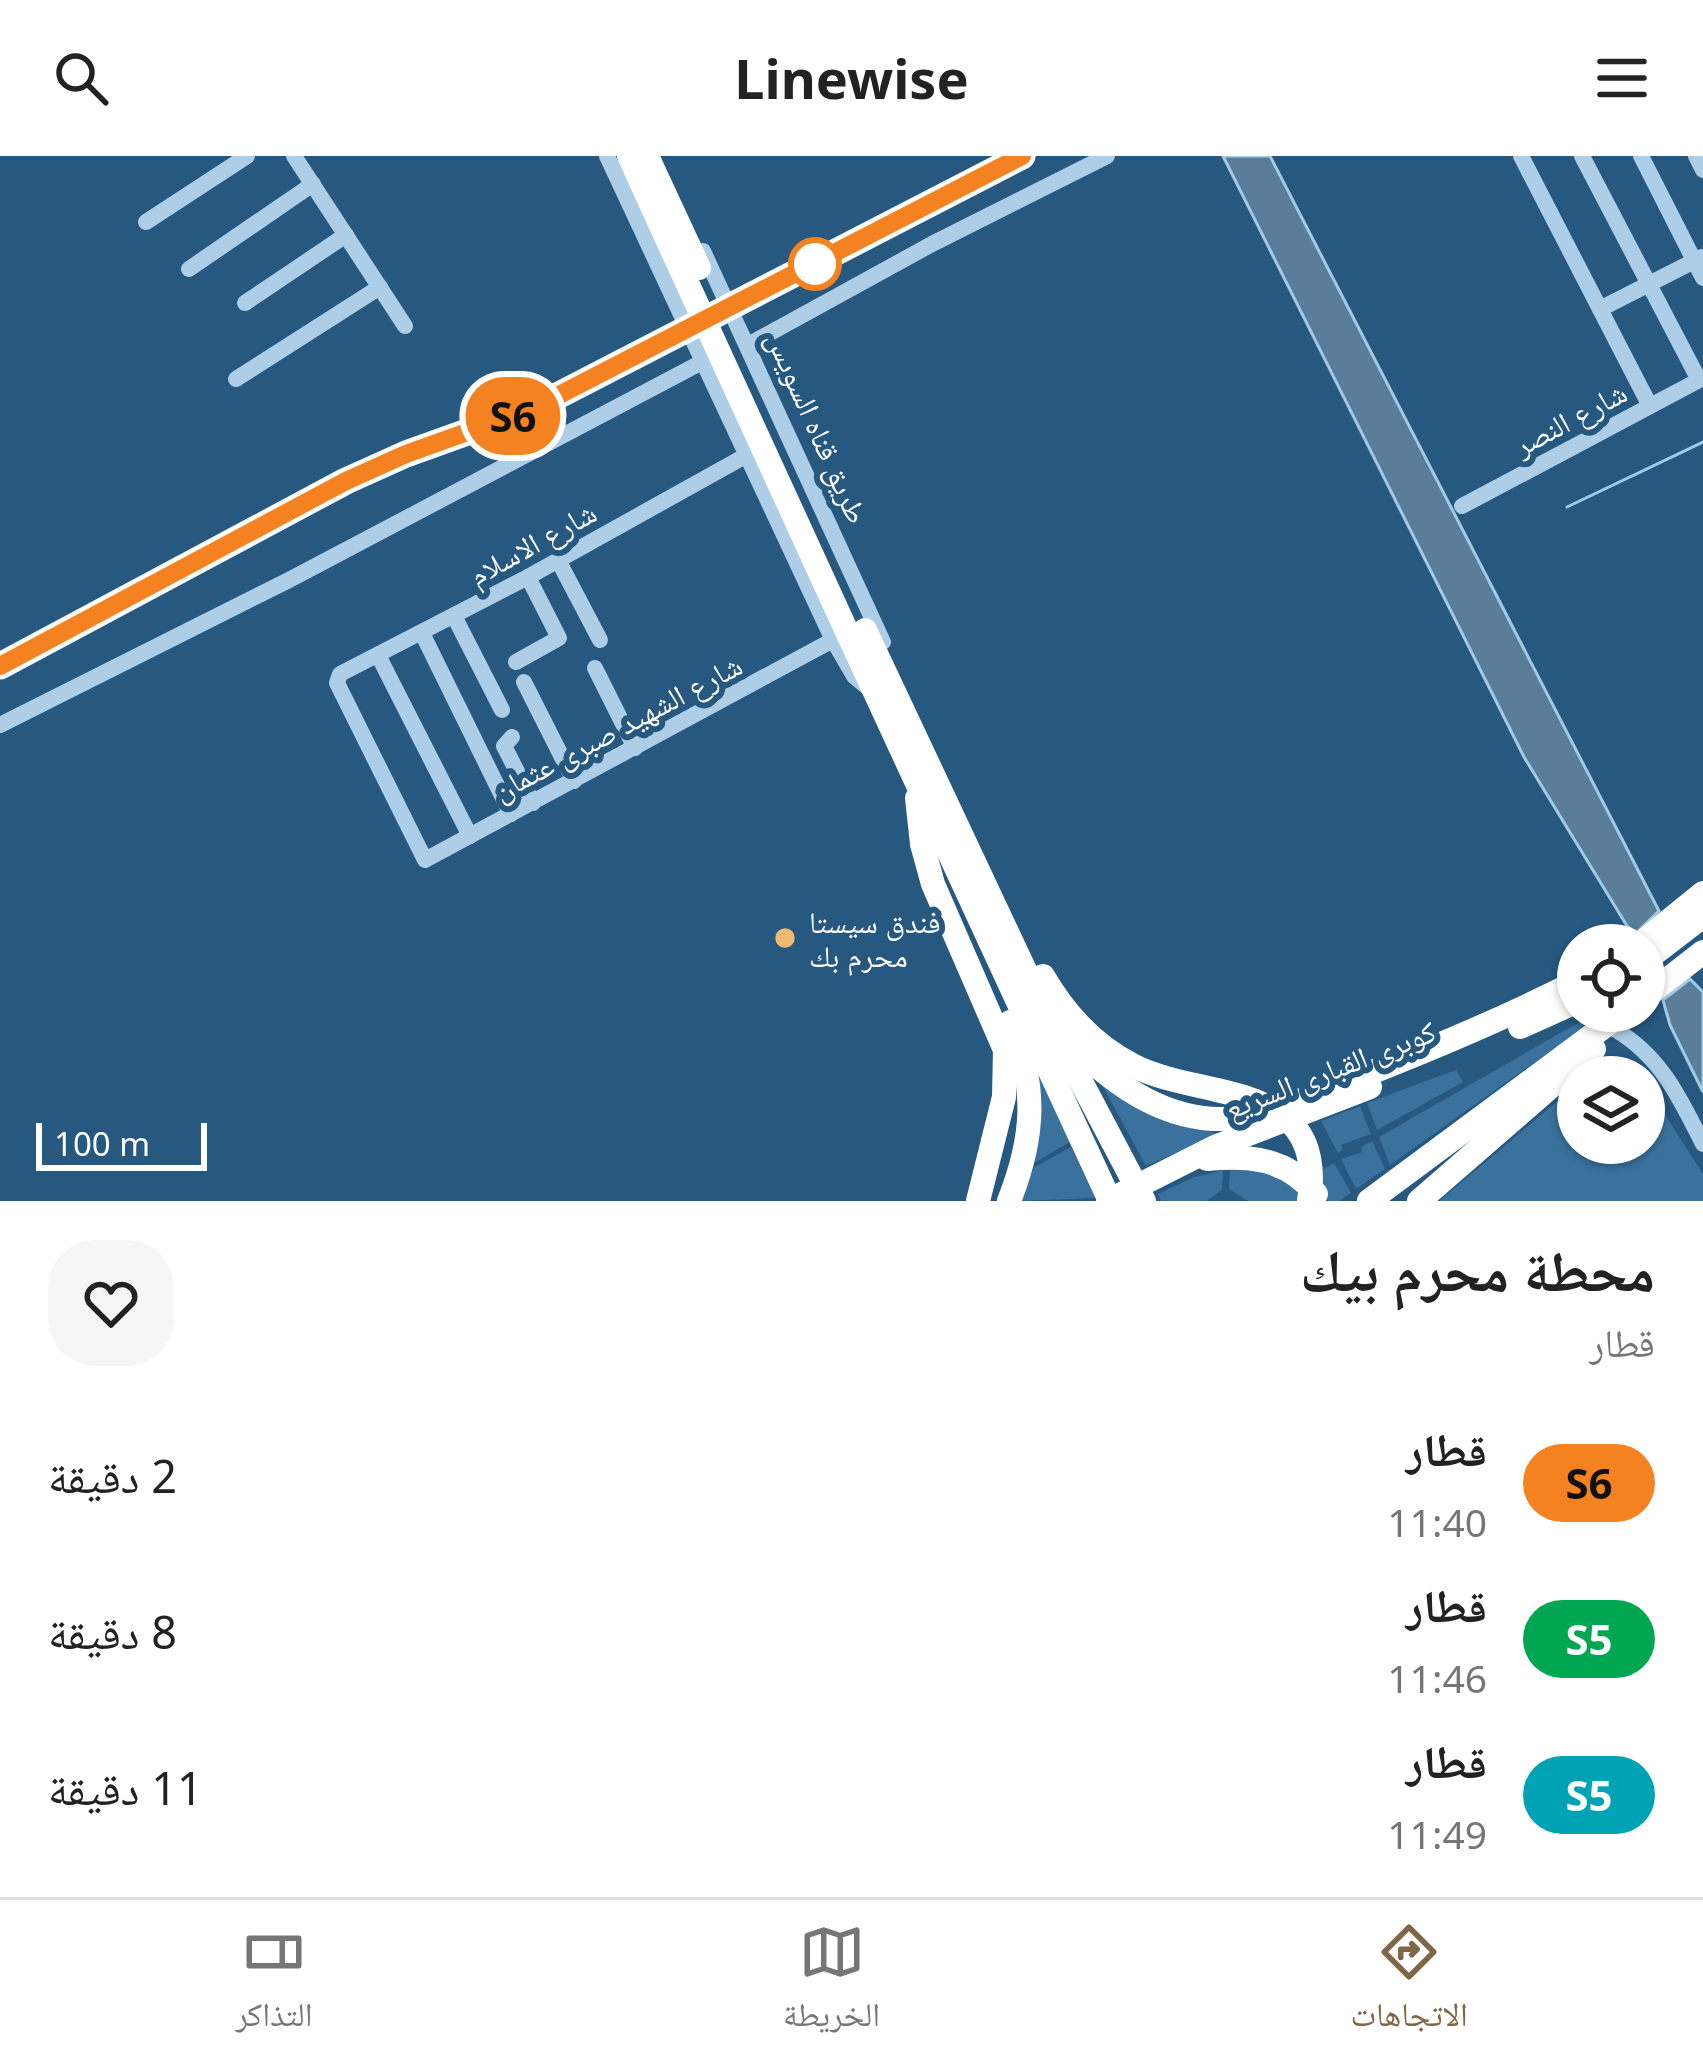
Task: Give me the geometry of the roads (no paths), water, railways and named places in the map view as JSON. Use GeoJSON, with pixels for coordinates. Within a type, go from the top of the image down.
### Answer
{"type":"FeatureCollection","features":[{"type":"Feature","properties":{"kind":"highway"},"geometry":{"type":"LineString","coordinates":[[629,156],[849,636]]}},
{"type":"Feature","properties":{"kind":"highway"},"geometry":{"type":"LineString","coordinates":[[652,156],[849,636]]}},
{"type":"Feature","properties":{"kind":"highway","name":"طريق قناه السويس"},"geometry":{"type":"LineString","coordinates":[[849,636],[1109,1201]]}},
{"type":"Feature","properties":{"kind":"highway","name":"طريق قناه السويس"},"geometry":{"type":"LineString","coordinates":[[849,636],[913,726],[1047,1017],[1144,1201]]}},
{"type":"Feature","properties":{"kind":"highway"},"geometry":{"type":"LineString","coordinates":[[916,783],[919,824],[933,884],[1005,1050],[1004,1097],[978,1201]]}},
{"type":"Feature","properties":{"kind":"highway"},"geometry":{"type":"LineString","coordinates":[[950,809],[988,859],[1043,976],[1081,1028],[1114,1055],[1174,1081],[1246,1095],[1286,1119],[1308,1160],[1309,1201]]}},
{"type":"Feature","properties":{"kind":"highway"},"geometry":{"type":"LineString","coordinates":[[919,824],[1023,1050],[1032,1108],[1028,1146],[1009,1201]]}},
{"type":"Feature","properties":{"kind":"highway"},"geometry":{"type":"LineString","coordinates":[[1665,924],[1703,893]]}},
{"type":"Feature","properties":{"kind":"highway"},"geometry":{"type":"LineString","coordinates":[[1665,945],[1703,916]]}},
{"type":"Feature","properties":{"kind":"highway"},"geometry":{"type":"LineString","coordinates":[[1665,983],[1703,952]]}},
{"type":"Feature","properties":{"kind":"highway"},"geometry":{"type":"LineString","coordinates":[[1047,1017],[1126,1088],[1178,1113],[1227,1119],[1265,1112],[1448,1044],[1557,991]]}},
{"type":"Feature","properties":{"kind":"highway","name":"كوبرى القبارى السريع"},"geometry":{"type":"LineString","coordinates":[[1109,1201],[1183,1161],[1557,1010]]}},
{"type":"Feature","properties":{"kind":"highway"},"geometry":{"type":"LineString","coordinates":[[1369,1201],[1549,1064],[1601,1032]]}},
{"type":"Feature","properties":{"kind":"highway"},"geometry":{"type":"LineString","coordinates":[[1419,1201],[1608,1032]]}},
{"type":"Feature","properties":{"kind":"highway"},"geometry":{"type":"LineString","coordinates":[[1183,1161],[1239,1156],[1265,1160],[1297,1174],[1320,1201]]}},
{"type":"Feature","properties":{"kind":"street"},"geometry":{"type":"LineString","coordinates":[[294,156],[405,326]]}},
{"type":"Feature","properties":{"kind":"street","name":"طريق قناه السويس"},"geometry":{"type":"LineString","coordinates":[[608,156],[747,455],[849,636]]}},
{"type":"Feature","properties":{"kind":"street","name":"طريق قناه السويس"},"geometry":{"type":"LineString","coordinates":[[652,156],[748,345],[904,687],[913,726]]}},
{"type":"Feature","properties":{"kind":"street"},"geometry":{"type":"LineString","coordinates":[[748,345],[932,244],[1107,156]]}},
{"type":"Feature","properties":{"kind":"street"},"geometry":{"type":"LineString","coordinates":[[1521,156],[1649,406]]}},
{"type":"Feature","properties":{"kind":"street"},"geometry":{"type":"LineString","coordinates":[[1582,156],[1701,379]]}},
{"type":"Feature","properties":{"kind":"street"},"geometry":{"type":"LineString","coordinates":[[1641,156],[1699,258],[1703,278]]}},
{"type":"Feature","properties":{"kind":"street"},"geometry":{"type":"LineString","coordinates":[[1696,156],[1703,170]]}},
{"type":"Feature","properties":{"kind":"street"},"geometry":{"type":"LineString","coordinates":[[146,222],[242,157]]}},
{"type":"Feature","properties":{"kind":"street"},"geometry":{"type":"LineString","coordinates":[[188,269],[313,184]]}},
{"type":"Feature","properties":{"kind":"street"},"geometry":{"type":"LineString","coordinates":[[244,303],[346,235]]}},
{"type":"Feature","properties":{"kind":"street"},"geometry":{"type":"LineString","coordinates":[[1600,309],[1699,258]]}},
{"type":"Feature","properties":{"kind":"street"},"geometry":{"type":"LineString","coordinates":[[236,380],[380,286]]}},
{"type":"Feature","properties":{"kind":"street"},"geometry":{"type":"LineString","coordinates":[[0,725],[308,570],[704,361]]}},
{"type":"Feature","properties":{"kind":"street","name":"شارع النصر"},"geometry":{"type":"LineString","coordinates":[[1462,506],[1701,379]]}},
{"type":"Feature","properties":{"kind":"street","name":"شارع الاسلام"},"geometry":{"type":"LineString","coordinates":[[425,860],[338,683],[340,674],[528,577],[747,455]]}},
{"type":"Feature","properties":{"kind":"street"},"geometry":{"type":"LineString","coordinates":[[558,560],[600,640]]}},
{"type":"Feature","properties":{"kind":"street"},"geometry":{"type":"LineString","coordinates":[[516,662],[559,638],[528,577]]}},
{"type":"Feature","properties":{"kind":"street"},"geometry":{"type":"LineString","coordinates":[[454,616],[502,710]]}},
{"type":"Feature","properties":{"kind":"street"},"geometry":{"type":"LineString","coordinates":[[422,633],[512,814]]}},
{"type":"Feature","properties":{"kind":"street","name":"شارع الشهيد صبرى عثمان"},"geometry":{"type":"LineString","coordinates":[[425,860],[849,636]]}},
{"type":"Feature","properties":{"kind":"street"},"geometry":{"type":"LineString","coordinates":[[377,655],[470,836]]}},
{"type":"Feature","properties":{"kind":"street"},"geometry":{"type":"LineString","coordinates":[[595,668],[635,748]]}},
{"type":"Feature","properties":{"kind":"street"},"geometry":{"type":"LineString","coordinates":[[524,682],[574,781]]}},
{"type":"Feature","properties":{"kind":"street"},"geometry":{"type":"LineString","coordinates":[[512,736],[504,746],[533,803]]}},
{"type":"Feature","properties":{"kind":"street"},"geometry":{"type":"LineString","coordinates":[[1631,1032],[1664,1071],[1703,1144]]}},
{"type":"Feature","properties":{"kind":"waterway"},"geometry":{"type":"LineString","coordinates":[[1567,507],[1703,442]]}},
{"type":"Feature","properties":{"kind":"railway"},"geometry":{"type":"LineString","coordinates":[[0,666],[346,481],[534,408],[1022,156]]}},
{"type":"Feature","properties":{"kind":"train","name":"S6"},"geometry":{"type":"LineString","coordinates":[[0,666],[346,481],[534,408],[1022,156]]}},
{"type":"Feature","properties":{"kind":"place","name":"فندق سيستا محرم بك"},"geometry":{"type":"Point","coordinates":[785,938]}}]}
